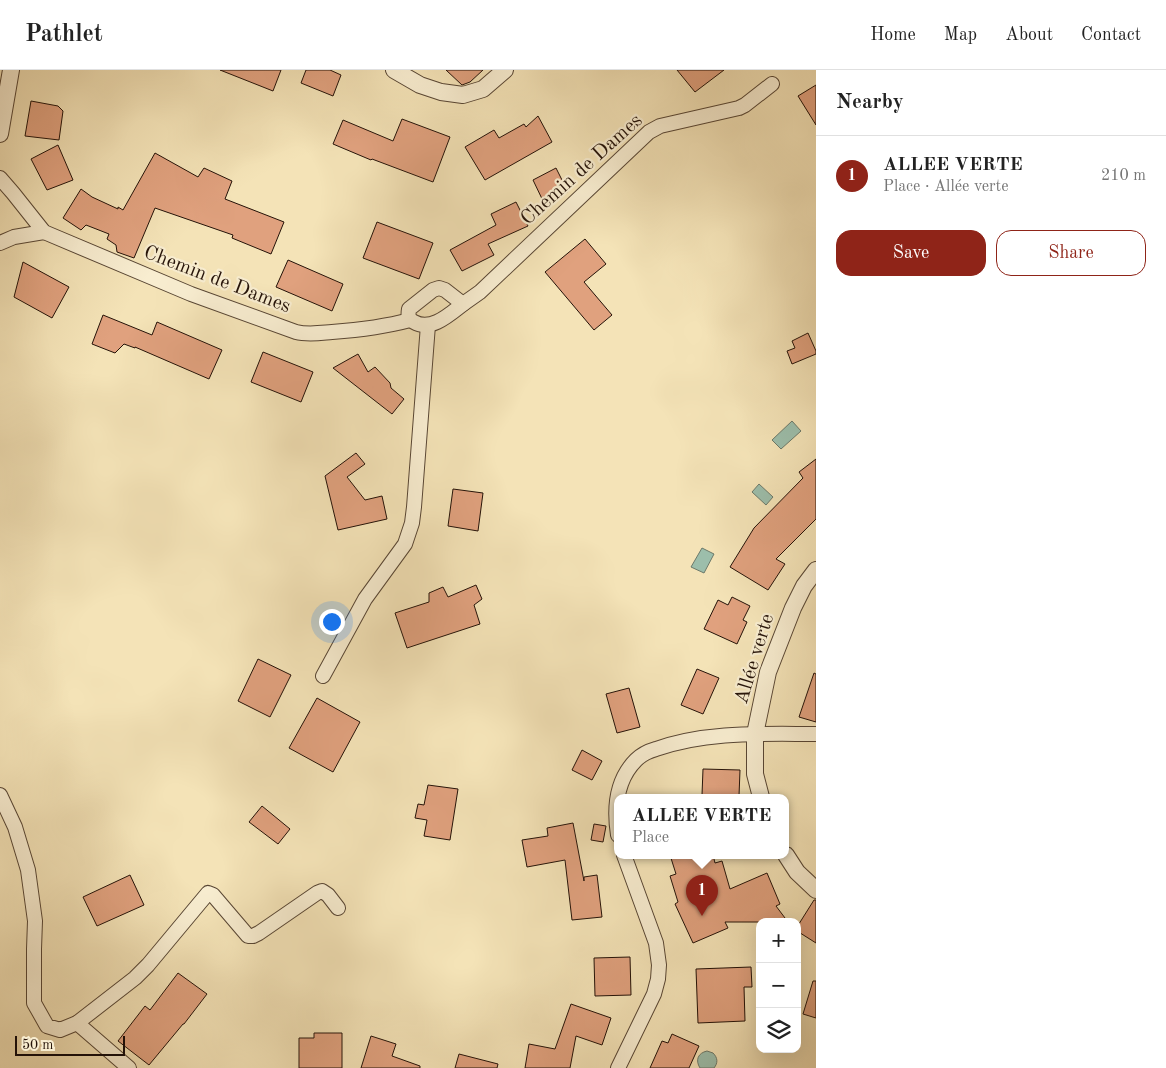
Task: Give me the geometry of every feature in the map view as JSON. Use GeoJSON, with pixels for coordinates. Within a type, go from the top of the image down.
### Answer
{"type":"FeatureCollection","features":[{"type":"Feature","properties":{"kind":"street"},"geometry":{"type":"LineString","coordinates":[[0,134],[11,70]]}},
{"type":"Feature","properties":{"kind":"street"},"geometry":{"type":"LineString","coordinates":[[394,70],[427,87],[441,92],[463,95],[483,88],[504,70]]}},
{"type":"Feature","properties":{"kind":"street","name":"Chemin de Dames"},"geometry":{"type":"LineString","coordinates":[[428,325],[444,318],[480,292],[649,132],[660,126],[739,108],[772,84]]}},
{"type":"Feature","properties":{"kind":"street"},"geometry":{"type":"LineString","coordinates":[[0,178],[44,232],[14,237],[0,243]]}},
{"type":"Feature","properties":{"kind":"street","name":"Chemin de Dames"},"geometry":{"type":"LineString","coordinates":[[44,232],[191,294],[296,332],[305,334],[349,331],[388,326],[410,320]]}},
{"type":"Feature","properties":{"kind":"street"},"geometry":{"type":"LineString","coordinates":[[323,676],[365,599],[406,544],[410,534],[414,507],[428,325],[419,325],[410,320],[409,309],[433,290],[439,288],[445,290],[462,304]]}},
{"type":"Feature","properties":{"kind":"street","name":"Allée verte"},"geometry":{"type":"LineString","coordinates":[[760,794],[756,774],[755,734],[768,672],[793,608],[804,586],[816,570]]}},
{"type":"Feature","properties":{"kind":"street"},"geometry":{"type":"LineString","coordinates":[[619,794],[621,783],[637,758],[649,751],[669,744],[692,739],[755,734],[816,734]]}},
{"type":"Feature","properties":{"kind":"street"},"geometry":{"type":"LineString","coordinates":[[0,795],[17,835],[30,879],[35,921],[34,1003],[47,1026],[60,1030],[77,1023],[135,978],[208,893],[213,895],[248,936],[259,933],[317,892],[322,891],[328,895],[338,908]]}},
{"type":"Feature","properties":{"kind":"street"},"geometry":{"type":"LineString","coordinates":[[618,1068],[654,994],[658,979],[656,943],[625,859]]}},
{"type":"Feature","properties":{"kind":"street"},"geometry":{"type":"LineString","coordinates":[[789,859],[797,872],[816,890]]}},
{"type":"Feature","properties":{"kind":"street"},"geometry":{"type":"LineString","coordinates":[[77,1023],[129,1068]]}},
{"type":"Feature","properties":{"kind":"shaded area"},"geometry":{"type":"Polygon","coordinates":[[[792,421],[801,431],[781,449],[772,440],[792,421]]]}},
{"type":"Feature","properties":{"kind":"shaded area"},"geometry":{"type":"Polygon","coordinates":[[[759,484],[773,497],[766,505],[752,492],[759,484]]]}},
{"type":"Feature","properties":{"kind":"shaded area"},"geometry":{"type":"Polygon","coordinates":[[[702,548],[714,554],[704,573],[691,567],[702,548]]]}},
{"type":"Feature","properties":{"kind":"shaded area"},"geometry":{"type":"Polygon","coordinates":[[[707,1051],[715,1055],[717,1059],[716,1064],[714,1068],[700,1068],[698,1057],[701,1053],[707,1051]]]}},
{"type":"Feature","properties":{"kind":"building"},"geometry":{"type":"Polygon","coordinates":[[[220,70],[281,70],[273,91],[220,70]]]}},
{"type":"Feature","properties":{"kind":"building"},"geometry":{"type":"Polygon","coordinates":[[[306,70],[330,70],[341,75],[333,96],[301,83],[306,70]]]}},
{"type":"Feature","properties":{"kind":"building"},"geometry":{"type":"Polygon","coordinates":[[[446,70],[483,70],[470,82],[462,85],[446,70]]]}},
{"type":"Feature","properties":{"kind":"building"},"geometry":{"type":"Polygon","coordinates":[[[677,70],[724,70],[695,92],[677,70]]]}},
{"type":"Feature","properties":{"kind":"building"},"geometry":{"type":"Polygon","coordinates":[[[816,85],[816,125],[798,96],[816,85]]]}},
{"type":"Feature","properties":{"kind":"building"},"geometry":{"type":"Polygon","coordinates":[[[31,101],[58,106],[63,111],[59,140],[25,136],[31,101]]]}},
{"type":"Feature","properties":{"kind":"building"},"geometry":{"type":"Polygon","coordinates":[[[538,116],[552,142],[485,180],[465,147],[494,130],[499,138],[524,124],[526,127],[538,116]]]}},
{"type":"Feature","properties":{"kind":"building"},"geometry":{"type":"Polygon","coordinates":[[[402,119],[450,137],[433,182],[333,144],[343,120],[393,141],[402,119]]]}},
{"type":"Feature","properties":{"kind":"building"},"geometry":{"type":"Polygon","coordinates":[[[58,145],[73,180],[47,190],[31,159],[58,145]]]}},
{"type":"Feature","properties":{"kind":"building"},"geometry":{"type":"Polygon","coordinates":[[[155,153],[198,177],[204,168],[232,181],[225,199],[284,222],[271,254],[232,238],[233,235],[155,208],[134,258],[117,252],[116,245],[107,239],[109,234],[86,225],[81,230],[63,218],[81,189],[92,197],[123,210],[155,153]]]}},
{"type":"Feature","properties":{"kind":"building"},"geometry":{"type":"Polygon","coordinates":[[[556,168],[568,192],[544,203],[533,180],[556,168]]]}},
{"type":"Feature","properties":{"kind":"building"},"geometry":{"type":"Polygon","coordinates":[[[516,202],[528,226],[488,244],[494,255],[462,271],[450,250],[496,225],[491,214],[516,202]]]}},
{"type":"Feature","properties":{"kind":"building"},"geometry":{"type":"Polygon","coordinates":[[[377,222],[433,243],[419,279],[363,258],[377,222]]]}},
{"type":"Feature","properties":{"kind":"building"},"geometry":{"type":"Polygon","coordinates":[[[585,239],[606,264],[584,282],[612,315],[594,330],[545,272],[585,239]]]}},
{"type":"Feature","properties":{"kind":"building"},"geometry":{"type":"Polygon","coordinates":[[[288,260],[343,284],[332,311],[276,287],[288,260]]]}},
{"type":"Feature","properties":{"kind":"building"},"geometry":{"type":"Polygon","coordinates":[[[23,262],[69,287],[52,318],[14,297],[23,262]]]}},
{"type":"Feature","properties":{"kind":"building"},"geometry":{"type":"Polygon","coordinates":[[[103,315],[152,335],[157,322],[222,350],[209,379],[135,347],[124,344],[115,353],[92,344],[103,315]]]}},
{"type":"Feature","properties":{"kind":"building"},"geometry":{"type":"Polygon","coordinates":[[[808,333],[816,354],[792,364],[787,351],[795,348],[792,341],[808,333]]]}},
{"type":"Feature","properties":{"kind":"building"},"geometry":{"type":"Polygon","coordinates":[[[263,352],[313,372],[301,402],[251,382],[263,352]]]}},
{"type":"Feature","properties":{"kind":"building"},"geometry":{"type":"Polygon","coordinates":[[[358,354],[368,372],[375,367],[390,383],[391,388],[404,399],[392,414],[333,368],[358,354]]]}},
{"type":"Feature","properties":{"kind":"building"},"geometry":{"type":"Polygon","coordinates":[[[356,453],[365,464],[347,477],[365,500],[382,496],[387,519],[338,530],[325,476],[356,453]]]}},
{"type":"Feature","properties":{"kind":"building"},"geometry":{"type":"Polygon","coordinates":[[[816,459],[816,519],[776,559],[785,564],[768,590],[730,567],[754,528],[803,478],[799,472],[816,459]]]}},
{"type":"Feature","properties":{"kind":"building"},"geometry":{"type":"Polygon","coordinates":[[[453,489],[483,493],[478,531],[448,526],[453,489]]]}},
{"type":"Feature","properties":{"kind":"building"},"geometry":{"type":"Polygon","coordinates":[[[476,585],[482,599],[474,605],[480,624],[407,648],[395,613],[429,602],[429,593],[443,587],[448,597],[476,585]]]}},
{"type":"Feature","properties":{"kind":"building"},"geometry":{"type":"Polygon","coordinates":[[[732,597],[750,606],[743,620],[747,622],[737,644],[704,629],[718,600],[728,605],[732,597]]]}},
{"type":"Feature","properties":{"kind":"building"},"geometry":{"type":"Polygon","coordinates":[[[258,659],[291,675],[270,717],[238,701],[258,659]]]}},
{"type":"Feature","properties":{"kind":"building"},"geometry":{"type":"Polygon","coordinates":[[[697,669],[719,678],[703,714],[681,705],[697,669]]]}},
{"type":"Feature","properties":{"kind":"building"},"geometry":{"type":"Polygon","coordinates":[[[814,673],[816,674],[816,722],[799,717],[814,673]]]}},
{"type":"Feature","properties":{"kind":"building"},"geometry":{"type":"Polygon","coordinates":[[[629,688],[640,727],[617,733],[606,694],[629,688]]]}},
{"type":"Feature","properties":{"kind":"building"},"geometry":{"type":"Polygon","coordinates":[[[317,698],[360,722],[333,772],[289,748],[317,698]]]}},
{"type":"Feature","properties":{"kind":"building"},"geometry":{"type":"Polygon","coordinates":[[[582,750],[602,761],[592,780],[572,770],[582,750]]]}},
{"type":"Feature","properties":{"kind":"building"},"geometry":{"type":"Polygon","coordinates":[[[703,769],[740,770],[739,794],[702,794],[703,769]]]}},
{"type":"Feature","properties":{"kind":"building"},"geometry":{"type":"Polygon","coordinates":[[[428,785],[458,789],[450,840],[424,836],[427,820],[415,818],[418,804],[424,805],[428,785]]]}},
{"type":"Feature","properties":{"kind":"building"},"geometry":{"type":"Polygon","coordinates":[[[262,806],[290,829],[278,844],[249,822],[262,806]]]}},
{"type":"Feature","properties":{"kind":"building"},"geometry":{"type":"Polygon","coordinates":[[[573,823],[584,881],[584,877],[597,875],[602,917],[572,920],[565,860],[527,867],[522,840],[548,836],[547,828],[573,823]]]}},
{"type":"Feature","properties":{"kind":"building"},"geometry":{"type":"Polygon","coordinates":[[[594,824],[606,826],[603,842],[591,840],[594,824]]]}},
{"type":"Feature","properties":{"kind":"building"},"geometry":{"type":"Polygon","coordinates":[[[671,859],[714,859],[715,863],[722,861],[730,889],[767,873],[780,904],[776,906],[785,918],[756,918],[756,922],[725,922],[728,928],[693,943],[675,904],[678,902],[670,876],[676,874],[671,859]]]}},
{"type":"Feature","properties":{"kind":"building"},"geometry":{"type":"Polygon","coordinates":[[[130,875],[144,905],[97,926],[83,897],[130,875]]]}},
{"type":"Feature","properties":{"kind":"building"},"geometry":{"type":"Polygon","coordinates":[[[814,900],[816,900],[816,943],[801,934],[801,921],[814,900]]]}},
{"type":"Feature","properties":{"kind":"building"},"geometry":{"type":"Polygon","coordinates":[[[630,957],[631,995],[595,996],[594,958],[630,957]]]}},
{"type":"Feature","properties":{"kind":"building"},"geometry":{"type":"Polygon","coordinates":[[[751,967],[752,987],[744,987],[745,1021],[698,1023],[696,969],[751,967]]]}},
{"type":"Feature","properties":{"kind":"building"},"geometry":{"type":"Polygon","coordinates":[[[178,973],[207,994],[149,1065],[118,1041],[145,1006],[150,1010],[178,973]]]}},
{"type":"Feature","properties":{"kind":"building"},"geometry":{"type":"Polygon","coordinates":[[[813,981],[816,981],[816,1018],[803,1014],[813,981]]]}},
{"type":"Feature","properties":{"kind":"building"},"geometry":{"type":"Polygon","coordinates":[[[571,1004],[611,1018],[602,1045],[576,1036],[570,1068],[525,1068],[529,1044],[555,1049],[571,1004]]]}},
{"type":"Feature","properties":{"kind":"building"},"geometry":{"type":"Polygon","coordinates":[[[314,1033],[342,1033],[342,1068],[299,1068],[299,1038],[314,1038],[314,1033]]]}},
{"type":"Feature","properties":{"kind":"building"},"geometry":{"type":"Polygon","coordinates":[[[672,1034],[699,1046],[689,1068],[650,1068],[662,1041],[668,1043],[672,1034]]]}},
{"type":"Feature","properties":{"kind":"building"},"geometry":{"type":"Polygon","coordinates":[[[371,1036],[396,1044],[392,1056],[420,1066],[420,1068],[361,1068],[371,1036]]]}},
{"type":"Feature","properties":{"kind":"building"},"geometry":{"type":"Polygon","coordinates":[[[459,1054],[498,1064],[497,1068],[455,1068],[459,1054]]]}},
{"type":"Feature","properties":{"kind":"place","name":"ALLEE VERTE"},"geometry":{"type":"Point","coordinates":[702,916]}}]}
